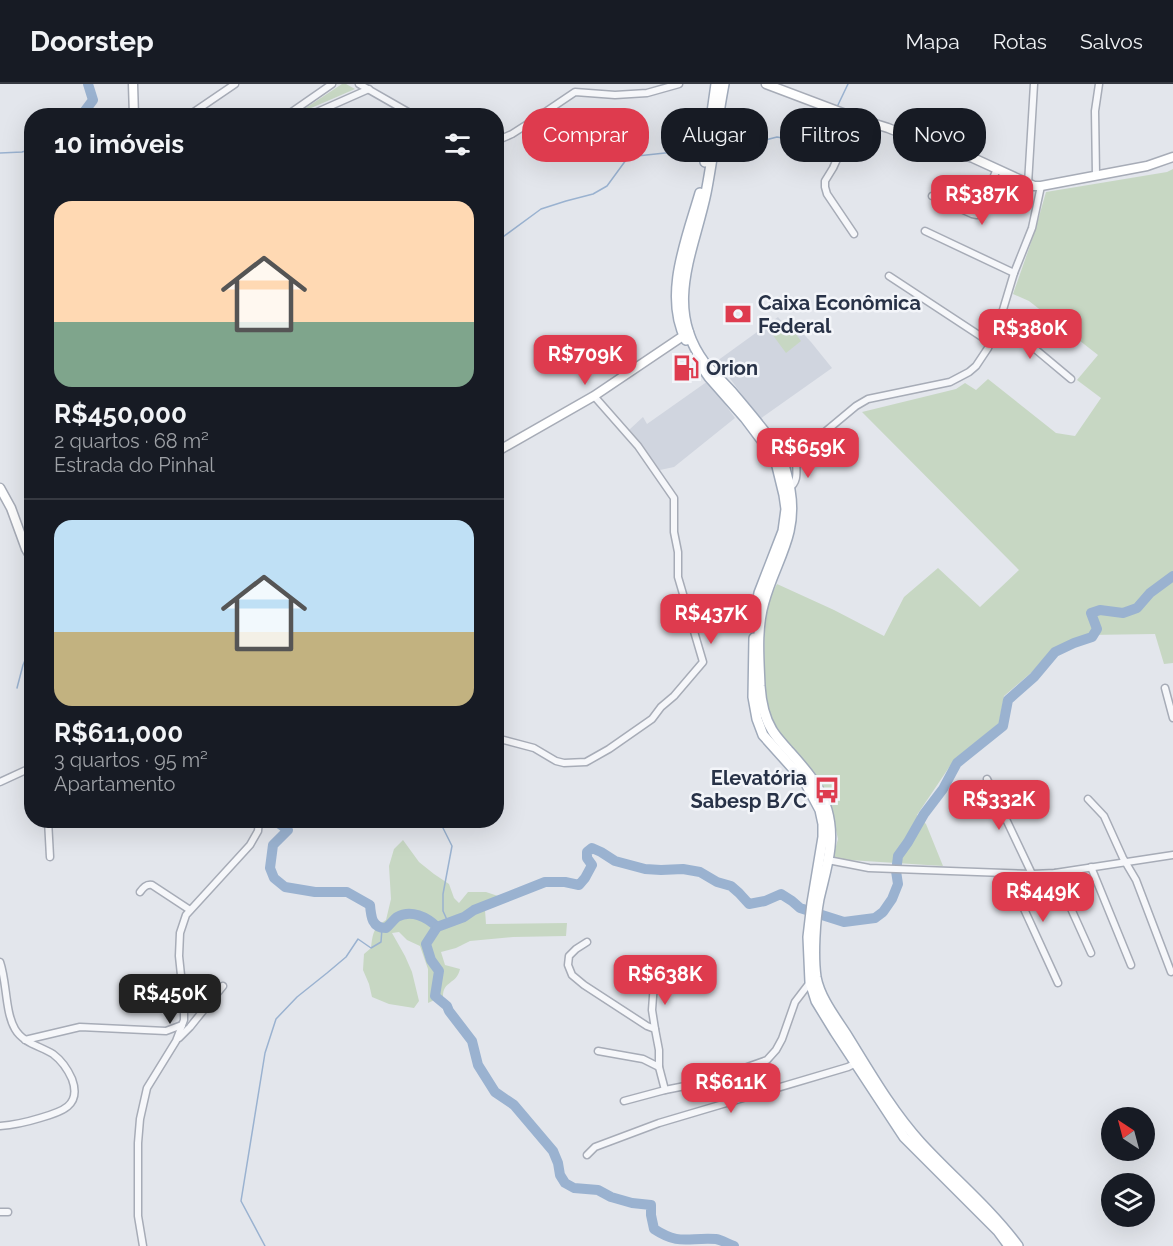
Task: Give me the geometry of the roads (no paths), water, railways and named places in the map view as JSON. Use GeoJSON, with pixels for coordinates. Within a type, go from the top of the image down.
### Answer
{"type":"FeatureCollection","features":[{"type":"Feature","properties":{"kind":"main road"},"geometry":{"type":"LineString","coordinates":[[133,84],[134,108]]}},
{"type":"Feature","properties":{"kind":"main road"},"geometry":{"type":"LineString","coordinates":[[714,108],[716,84]]}},
{"type":"Feature","properties":{"kind":"main road"},"geometry":{"type":"LineString","coordinates":[[719,108],[724,84]]}},
{"type":"Feature","properties":{"kind":"main road"},"geometry":{"type":"LineString","coordinates":[[766,84],[830,108]]}},
{"type":"Feature","properties":{"kind":"main road"},"geometry":{"type":"LineString","coordinates":[[881,126],[931,146],[973,158],[1028,184],[1041,186],[1147,166],[1173,157]]}},
{"type":"Feature","properties":{"kind":"main road"},"geometry":{"type":"LineString","coordinates":[[709,162],[706,195],[683,284],[686,334],[705,362],[759,425],[778,457],[792,505],[790,530],[760,617],[761,696],[771,729],[812,777],[821,794],[830,824],[828,860],[822,864],[814,900]]}},
{"type":"Feature","properties":{"kind":"main road"},"geometry":{"type":"LineString","coordinates":[[504,447],[594,396],[686,334]]}},
{"type":"Feature","properties":{"kind":"main road"},"geometry":{"type":"LineString","coordinates":[[0,488],[11,507],[24,543]]}},
{"type":"Feature","properties":{"kind":"main road"},"geometry":{"type":"LineString","coordinates":[[786,490],[783,531],[759,593],[755,616],[753,697],[763,735],[793,767],[814,797],[820,810],[824,857],[828,860]]}},
{"type":"Feature","properties":{"kind":"main road"},"geometry":{"type":"LineString","coordinates":[[823,837],[814,900],[813,980],[904,1137],[998,1231],[1008,1246]]}},
{"type":"Feature","properties":{"kind":"main road"},"geometry":{"type":"LineString","coordinates":[[859,1061],[918,1140],[986,1209],[1018,1246]]}},
{"type":"Feature","properties":{"kind":"street"},"geometry":{"type":"LineString","coordinates":[[200,108],[235,84]]}},
{"type":"Feature","properties":{"kind":"street"},"geometry":{"type":"LineString","coordinates":[[297,108],[332,84]]}},
{"type":"Feature","properties":{"kind":"street"},"geometry":{"type":"LineString","coordinates":[[359,84],[401,108]]}},
{"type":"Feature","properties":{"kind":"street"},"geometry":{"type":"LineString","coordinates":[[590,84],[590,92]]}},
{"type":"Feature","properties":{"kind":"street"},"geometry":{"type":"LineString","coordinates":[[504,138],[575,92],[615,95],[647,93],[679,84]]}},
{"type":"Feature","properties":{"kind":"street"},"geometry":{"type":"LineString","coordinates":[[1028,184],[1034,84]]}},
{"type":"Feature","properties":{"kind":"street"},"geometry":{"type":"LineString","coordinates":[[1096,176],[1095,111],[1099,84]]}},
{"type":"Feature","properties":{"kind":"street"},"geometry":{"type":"LineString","coordinates":[[326,108],[369,89]]}},
{"type":"Feature","properties":{"kind":"street"},"geometry":{"type":"LineString","coordinates":[[836,162],[825,181],[825,187],[827,194],[854,234]]}},
{"type":"Feature","properties":{"kind":"street"},"geometry":{"type":"LineString","coordinates":[[932,196],[977,215],[997,169]]}},
{"type":"Feature","properties":{"kind":"street"},"geometry":{"type":"LineString","coordinates":[[778,457],[796,454],[868,399],[950,382],[969,372],[982,358],[999,323],[1014,273],[1032,228],[1041,186]]}},
{"type":"Feature","properties":{"kind":"street"},"geometry":{"type":"LineString","coordinates":[[926,231],[1014,273]]}},
{"type":"Feature","properties":{"kind":"street"},"geometry":{"type":"LineString","coordinates":[[889,276],[991,343]]}},
{"type":"Feature","properties":{"kind":"street"},"geometry":{"type":"LineString","coordinates":[[999,323],[1016,333],[1071,379]]}},
{"type":"Feature","properties":{"kind":"street"},"geometry":{"type":"LineString","coordinates":[[504,740],[534,748],[556,761],[586,762],[652,719],[661,706],[674,696],[703,662],[678,577],[674,498],[638,446],[594,396]]}},
{"type":"Feature","properties":{"kind":"street"},"geometry":{"type":"LineString","coordinates":[[786,490],[794,484],[796,478],[796,454]]}},
{"type":"Feature","properties":{"kind":"street"},"geometry":{"type":"LineString","coordinates":[[1165,688],[1173,718]]}},
{"type":"Feature","properties":{"kind":"street"},"geometry":{"type":"LineString","coordinates":[[0,782],[24,772]]}},
{"type":"Feature","properties":{"kind":"street"},"geometry":{"type":"LineString","coordinates":[[987,779],[1032,874]]}},
{"type":"Feature","properties":{"kind":"street"},"geometry":{"type":"LineString","coordinates":[[1088,799],[1104,816],[1125,861],[1137,880],[1171,972]]}},
{"type":"Feature","properties":{"kind":"street"},"geometry":{"type":"LineString","coordinates":[[48,828],[50,857]]}},
{"type":"Feature","properties":{"kind":"street"},"geometry":{"type":"LineString","coordinates":[[143,1246],[138,1216],[140,1119],[147,1088],[176,1041],[183,1025],[185,1013],[180,972],[182,924],[190,910],[250,845],[259,828]]}},
{"type":"Feature","properties":{"kind":"street"},"geometry":{"type":"LineString","coordinates":[[828,860],[869,868],[1032,874],[1055,873],[1173,855]]}},
{"type":"Feature","properties":{"kind":"street"},"geometry":{"type":"LineString","coordinates":[[1090,867],[1131,965]]}},
{"type":"Feature","properties":{"kind":"street"},"geometry":{"type":"LineString","coordinates":[[1055,873],[1091,953]]}},
{"type":"Feature","properties":{"kind":"street"},"geometry":{"type":"LineString","coordinates":[[1008,874],[1058,982]]}},
{"type":"Feature","properties":{"kind":"street"},"geometry":{"type":"LineString","coordinates":[[140,892],[149,884],[152,885],[190,910]]}},
{"type":"Feature","properties":{"kind":"street"},"geometry":{"type":"LineString","coordinates":[[587,942],[569,956],[568,965],[572,975],[623,1011],[655,1029]]}},
{"type":"Feature","properties":{"kind":"street"},"geometry":{"type":"LineString","coordinates":[[0,962],[15,1030],[25,1040],[53,1055],[63,1064],[71,1077],[75,1090],[74,1098],[68,1107],[58,1113],[20,1124],[0,1126]]}},
{"type":"Feature","properties":{"kind":"street"},"geometry":{"type":"LineString","coordinates":[[624,1101],[705,1082],[767,1060],[782,1039],[795,1002],[813,980]]}},
{"type":"Feature","properties":{"kind":"street"},"geometry":{"type":"LineString","coordinates":[[654,983],[652,1010],[659,1067],[665,1090]]}},
{"type":"Feature","properties":{"kind":"street"},"geometry":{"type":"LineString","coordinates":[[176,1041],[223,986]]}},
{"type":"Feature","properties":{"kind":"street"},"geometry":{"type":"LineString","coordinates":[[25,1040],[80,1027],[166,1030],[183,1025]]}},
{"type":"Feature","properties":{"kind":"street"},"geometry":{"type":"LineString","coordinates":[[598,1051],[643,1059],[659,1067]]}},
{"type":"Feature","properties":{"kind":"street"},"geometry":{"type":"LineString","coordinates":[[587,1155],[595,1147],[658,1123],[859,1061]]}},
{"type":"Feature","properties":{"kind":"street"},"geometry":{"type":"LineString","coordinates":[[0,1212],[8,1212]]}},
{"type":"Feature","properties":{"kind":"waterway"},"geometry":{"type":"LineString","coordinates":[[87,108],[93,100],[88,84]]}},
{"type":"Feature","properties":{"kind":"waterway"},"geometry":{"type":"LineString","coordinates":[[837,107],[848,84]]}},
{"type":"Feature","properties":{"kind":"waterway"},"geometry":{"type":"LineString","coordinates":[[768,139],[780,138]]}},
{"type":"Feature","properties":{"kind":"waterway"},"geometry":{"type":"LineString","coordinates":[[0,153],[24,151]]}},
{"type":"Feature","properties":{"kind":"waterway"},"geometry":{"type":"LineString","coordinates":[[504,236],[541,209],[593,194],[607,186],[626,160],[637,156],[661,153]]}},
{"type":"Feature","properties":{"kind":"waterway"},"geometry":{"type":"LineString","coordinates":[[897,864],[898,856],[924,814],[943,789],[957,763],[1003,726],[1008,700],[1034,677],[1055,652],[1092,637],[1097,629],[1091,613],[1100,610],[1123,613],[1137,608],[1150,593],[1173,576]]}},
{"type":"Feature","properties":{"kind":"waterway"},"geometry":{"type":"LineString","coordinates":[[17,688],[24,663]]}},
{"type":"Feature","properties":{"kind":"waterway"},"geometry":{"type":"LineString","coordinates":[[285,828],[288,830],[273,845],[270,868],[274,878],[285,887],[315,892],[347,892],[370,905],[373,921],[381,928],[386,928],[397,917],[408,914],[424,917],[437,927],[426,944],[431,960],[439,971],[435,996],[447,1006],[472,1041],[478,1065],[495,1092],[514,1105],[553,1151],[560,1175],[565,1183],[574,1188],[598,1190],[611,1197],[632,1203],[651,1205],[654,1229],[671,1237],[684,1240],[716,1239],[734,1246]]}},
{"type":"Feature","properties":{"kind":"waterway"},"geometry":{"type":"LineString","coordinates":[[443,828],[452,846],[443,894],[443,911],[448,922]]}},
{"type":"Feature","properties":{"kind":"waterway"},"geometry":{"type":"LineString","coordinates":[[437,927],[545,882],[579,885],[592,865],[587,858],[587,852],[592,848],[615,861],[645,869],[683,869],[700,872],[717,882],[731,886],[749,904],[765,901],[781,894],[800,908],[844,922],[875,918],[883,912],[898,884],[896,871]]}},
{"type":"Feature","properties":{"kind":"waterway"},"geometry":{"type":"LineString","coordinates":[[265,1246],[241,1201],[265,1053],[276,1019],[297,997],[346,957],[358,939],[371,948],[381,942],[382,928]]}},
{"type":"Feature","properties":{"kind":"place","name":"Caixa Econômica Federal"},"geometry":{"type":"Point","coordinates":[738,314]}},
{"type":"Feature","properties":{"kind":"place","name":"Orion"},"geometry":{"type":"Point","coordinates":[686,368]}},
{"type":"Feature","properties":{"kind":"place","name":"Elevatória Sabesp B/C"},"geometry":{"type":"Point","coordinates":[827,790]}}]}
